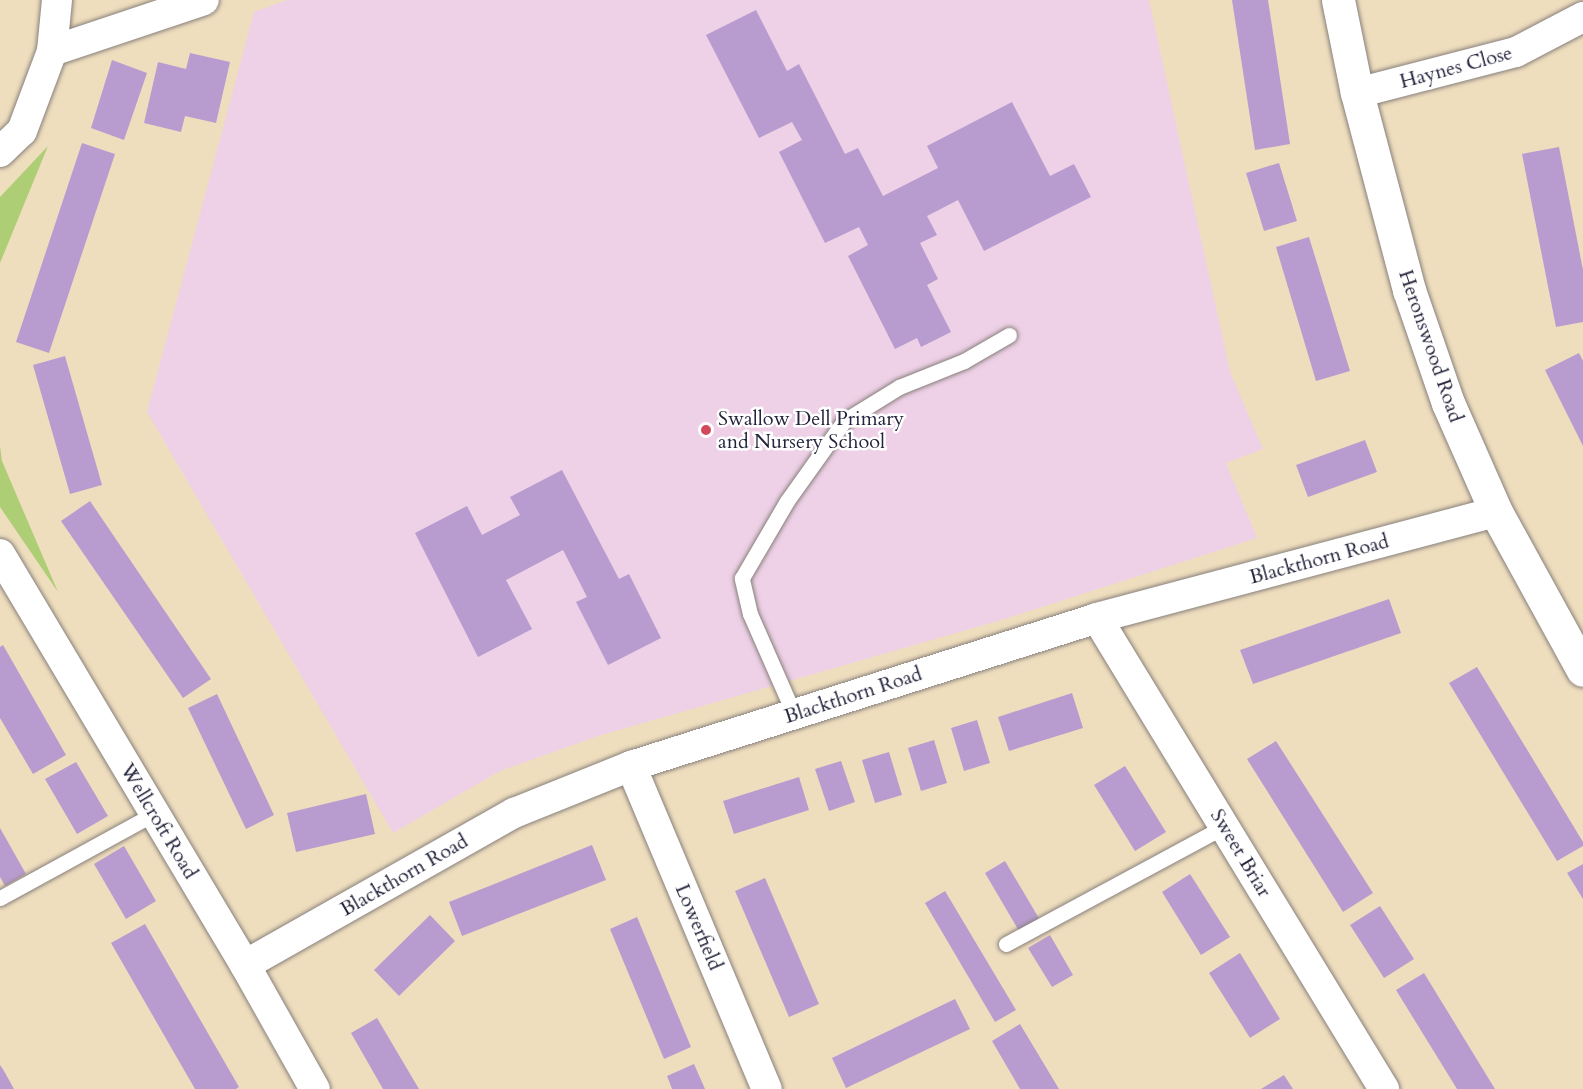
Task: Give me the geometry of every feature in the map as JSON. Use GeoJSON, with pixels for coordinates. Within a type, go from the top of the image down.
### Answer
{"type":"FeatureCollection","features":[{"type":"Feature","properties":{"kind":"street"},"geometry":{"type":"LineString","coordinates":[[0,152],[22,131],[52,51],[57,0]]}},
{"type":"Feature","properties":{"kind":"street"},"geometry":{"type":"LineString","coordinates":[[52,51],[204,0]]}},
{"type":"Feature","properties":{"kind":"street","name":"Heronswood Road"},"geometry":{"type":"LineString","coordinates":[[1338,0],[1357,93],[1409,290],[1448,403],[1496,512],[1583,670]]}},
{"type":"Feature","properties":{"kind":"street","name":"Haynes Close"},"geometry":{"type":"LineString","coordinates":[[1357,93],[1516,52],[1583,17]]}},
{"type":"Feature","properties":{"kind":"street","name":"Blackthorn Road"},"geometry":{"type":"LineString","coordinates":[[245,965],[514,813],[631,765],[1097,618],[1496,512]]}},
{"type":"Feature","properties":{"kind":"street","name":"Wellcroft Road"},"geometry":{"type":"LineString","coordinates":[[0,554],[245,965],[315,1089]]}},
{"type":"Feature","properties":{"kind":"street","name":"Sweet Briar"},"geometry":{"type":"LineString","coordinates":[[1097,618],[1384,1089]]}},
{"type":"Feature","properties":{"kind":"street","name":"Lowerfield"},"geometry":{"type":"LineString","coordinates":[[631,765],[767,1089]]}},
{"type":"Feature","properties":{"kind":"lane"},"geometry":{"type":"LineString","coordinates":[[794,714],[750,614],[742,578],[787,501],[844,421],[899,387],[964,361],[1009,335]]}},
{"type":"Feature","properties":{"kind":"lane"},"geometry":{"type":"LineString","coordinates":[[0,898],[155,813]]}},
{"type":"Feature","properties":{"kind":"lane"},"geometry":{"type":"LineString","coordinates":[[1006,944],[1225,826]]}},
{"type":"Feature","properties":{"kind":"shaded area","name":"Swallow Dell Primary and Nursery School"},"geometry":{"type":"Polygon","coordinates":[[[287,0],[1149,0],[1230,372],[1263,449],[1226,463],[1257,538],[998,621],[598,736],[500,771],[393,833],[147,412],[254,12],[287,0]]]}},
{"type":"Feature","properties":{"kind":"green space"},"geometry":{"type":"Polygon","coordinates":[[[48,146],[0,263],[0,197],[48,146]]]}},
{"type":"Feature","properties":{"kind":"green space"},"geometry":{"type":"Polygon","coordinates":[[[0,446],[2,461],[58,592],[0,507],[0,446]]]}},
{"type":"Feature","properties":{"kind":"building"},"geometry":{"type":"Polygon","coordinates":[[[1232,0],[1268,0],[1290,144],[1255,150],[1232,0]]]}},
{"type":"Feature","properties":{"kind":"building"},"geometry":{"type":"Polygon","coordinates":[[[756,10],[787,71],[799,64],[845,154],[858,148],[883,196],[938,168],[927,146],[1012,102],[1050,176],[1074,164],[1091,197],[984,251],[958,200],[927,216],[937,235],[920,243],[938,279],[927,285],[951,332],[921,347],[917,338],[895,349],[848,256],[868,245],[859,227],[825,243],[779,152],[802,140],[792,122],[759,138],[706,35],[756,10]]]}},
{"type":"Feature","properties":{"kind":"building"},"geometry":{"type":"Polygon","coordinates":[[[190,53],[230,62],[216,123],[185,116],[181,132],[144,123],[158,62],[186,69],[190,53]]]}},
{"type":"Feature","properties":{"kind":"building"},"geometry":{"type":"Polygon","coordinates":[[[112,60],[147,73],[124,140],[91,128],[112,60]]]}},
{"type":"Feature","properties":{"kind":"building"},"geometry":{"type":"Polygon","coordinates":[[[82,143],[115,154],[49,353],[16,342],[82,143]]]}},
{"type":"Feature","properties":{"kind":"building"},"geometry":{"type":"Polygon","coordinates":[[[1559,147],[1583,270],[1583,322],[1556,327],[1522,154],[1559,147]]]}},
{"type":"Feature","properties":{"kind":"building"},"geometry":{"type":"Polygon","coordinates":[[[1279,163],[1297,221],[1264,231],[1246,173],[1279,163]]]}},
{"type":"Feature","properties":{"kind":"building"},"geometry":{"type":"Polygon","coordinates":[[[1309,237],[1350,371],[1316,381],[1276,247],[1309,237]]]}},
{"type":"Feature","properties":{"kind":"building"},"geometry":{"type":"Polygon","coordinates":[[[1579,353],[1583,361],[1583,446],[1545,370],[1579,353]]]}},
{"type":"Feature","properties":{"kind":"building"},"geometry":{"type":"Polygon","coordinates":[[[65,356],[102,485],[70,494],[33,365],[65,356]]]}},
{"type":"Feature","properties":{"kind":"building"},"geometry":{"type":"Polygon","coordinates":[[[1365,440],[1377,472],[1308,497],[1296,465],[1365,440]]]}},
{"type":"Feature","properties":{"kind":"building"},"geometry":{"type":"Polygon","coordinates":[[[562,470],[619,579],[629,574],[661,638],[608,665],[576,602],[587,597],[563,550],[506,580],[532,629],[478,657],[415,533],[467,506],[482,535],[520,515],[510,497],[562,470]]]}},
{"type":"Feature","properties":{"kind":"building"},"geometry":{"type":"Polygon","coordinates":[[[90,501],[211,679],[183,698],[61,521],[90,501]]]}},
{"type":"Feature","properties":{"kind":"building"},"geometry":{"type":"Polygon","coordinates":[[[1389,599],[1401,633],[1253,684],[1240,650],[1389,599]]]}},
{"type":"Feature","properties":{"kind":"building"},"geometry":{"type":"Polygon","coordinates":[[[3,645],[66,755],[33,774],[0,718],[0,647],[3,645]]]}},
{"type":"Feature","properties":{"kind":"building"},"geometry":{"type":"Polygon","coordinates":[[[1477,667],[1583,842],[1583,846],[1557,861],[1449,683],[1477,667]]]}},
{"type":"Feature","properties":{"kind":"building"},"geometry":{"type":"Polygon","coordinates":[[[1072,693],[1083,728],[1009,751],[998,717],[1072,693]]]}},
{"type":"Feature","properties":{"kind":"building"},"geometry":{"type":"Polygon","coordinates":[[[217,694],[274,815],[246,829],[188,708],[217,694]]]}},
{"type":"Feature","properties":{"kind":"building"},"geometry":{"type":"Polygon","coordinates":[[[977,720],[990,763],[964,771],[951,728],[977,720]]]}},
{"type":"Feature","properties":{"kind":"building"},"geometry":{"type":"Polygon","coordinates":[[[934,740],[947,783],[921,791],[908,748],[934,740]]]}},
{"type":"Feature","properties":{"kind":"building"},"geometry":{"type":"Polygon","coordinates":[[[1276,741],[1373,893],[1343,912],[1247,759],[1276,741]]]}},
{"type":"Feature","properties":{"kind":"building"},"geometry":{"type":"Polygon","coordinates":[[[889,752],[902,795],[875,803],[862,760],[889,752]]]}},
{"type":"Feature","properties":{"kind":"building"},"geometry":{"type":"Polygon","coordinates":[[[841,761],[855,802],[829,811],[815,769],[841,761]]]}},
{"type":"Feature","properties":{"kind":"building"},"geometry":{"type":"Polygon","coordinates":[[[76,762],[108,816],[77,834],[45,779],[76,762]]]}},
{"type":"Feature","properties":{"kind":"building"},"geometry":{"type":"Polygon","coordinates":[[[1125,766],[1166,832],[1135,851],[1094,785],[1125,766]]]}},
{"type":"Feature","properties":{"kind":"building"},"geometry":{"type":"Polygon","coordinates":[[[799,777],[809,810],[734,834],[723,801],[799,777]]]}},
{"type":"Feature","properties":{"kind":"building"},"geometry":{"type":"Polygon","coordinates":[[[366,794],[375,834],[296,852],[287,813],[366,794]]]}},
{"type":"Feature","properties":{"kind":"building"},"geometry":{"type":"Polygon","coordinates":[[[0,828],[26,874],[5,886],[0,877],[0,828]]]}},
{"type":"Feature","properties":{"kind":"building"},"geometry":{"type":"Polygon","coordinates":[[[592,845],[606,880],[462,936],[449,902],[592,845]]]}},
{"type":"Feature","properties":{"kind":"building"},"geometry":{"type":"Polygon","coordinates":[[[124,846],[156,901],[126,919],[94,864],[124,846]]]}},
{"type":"Feature","properties":{"kind":"building"},"geometry":{"type":"Polygon","coordinates":[[[1005,861],[1040,920],[1019,931],[985,873],[1005,861]]]}},
{"type":"Feature","properties":{"kind":"building"},"geometry":{"type":"Polygon","coordinates":[[[1583,864],[1583,899],[1567,873],[1583,864]]]}},
{"type":"Feature","properties":{"kind":"building"},"geometry":{"type":"Polygon","coordinates":[[[1190,874],[1230,937],[1201,955],[1162,892],[1190,874]]]}},
{"type":"Feature","properties":{"kind":"building"},"geometry":{"type":"Polygon","coordinates":[[[765,878],[819,1004],[789,1017],[735,891],[765,878]]]}},
{"type":"Feature","properties":{"kind":"building"},"geometry":{"type":"Polygon","coordinates":[[[945,891],[1016,1010],[995,1022],[925,903],[945,891]]]}},
{"type":"Feature","properties":{"kind":"building"},"geometry":{"type":"Polygon","coordinates":[[[1380,906],[1414,959],[1384,978],[1350,925],[1380,906]]]}},
{"type":"Feature","properties":{"kind":"building"},"geometry":{"type":"Polygon","coordinates":[[[430,915],[455,941],[399,996],[374,970],[430,915]]]}},
{"type":"Feature","properties":{"kind":"building"},"geometry":{"type":"Polygon","coordinates":[[[637,917],[691,1047],[664,1059],[610,929],[637,917]]]}},
{"type":"Feature","properties":{"kind":"building"},"geometry":{"type":"Polygon","coordinates":[[[145,924],[239,1087],[236,1089],[195,1089],[111,943],[145,924]]]}},
{"type":"Feature","properties":{"kind":"building"},"geometry":{"type":"Polygon","coordinates":[[[1050,935],[1073,975],[1052,987],[1028,948],[1050,935]]]}},
{"type":"Feature","properties":{"kind":"building"},"geometry":{"type":"Polygon","coordinates":[[[1240,953],[1280,1019],[1250,1038],[1209,973],[1240,953]]]}},
{"type":"Feature","properties":{"kind":"building"},"geometry":{"type":"Polygon","coordinates":[[[1424,973],[1495,1089],[1457,1089],[1396,990],[1424,973]]]}},
{"type":"Feature","properties":{"kind":"building"},"geometry":{"type":"Polygon","coordinates":[[[955,999],[970,1029],[846,1088],[832,1058],[955,999]]]}},
{"type":"Feature","properties":{"kind":"building"},"geometry":{"type":"Polygon","coordinates":[[[377,1018],[419,1089],[383,1089],[351,1033],[377,1018]]]}},
{"type":"Feature","properties":{"kind":"building"},"geometry":{"type":"Polygon","coordinates":[[[1020,1024],[1059,1089],[1020,1089],[992,1041],[1020,1024]]]}},
{"type":"Feature","properties":{"kind":"building"},"geometry":{"type":"Polygon","coordinates":[[[694,1064],[705,1089],[672,1089],[667,1076],[694,1064]]]}},
{"type":"Feature","properties":{"kind":"building"},"geometry":{"type":"Polygon","coordinates":[[[0,1065],[4,1071],[14,1089],[0,1089],[0,1065]]]}},
{"type":"Feature","properties":{"kind":"building"},"geometry":{"type":"Polygon","coordinates":[[[1284,1075],[1293,1089],[1261,1089],[1284,1075]]]}},
{"type":"Feature","properties":{"kind":"place","name":"Swallow Dell Primary and Nursery School"},"geometry":{"type":"Point","coordinates":[706,430]}}]}
